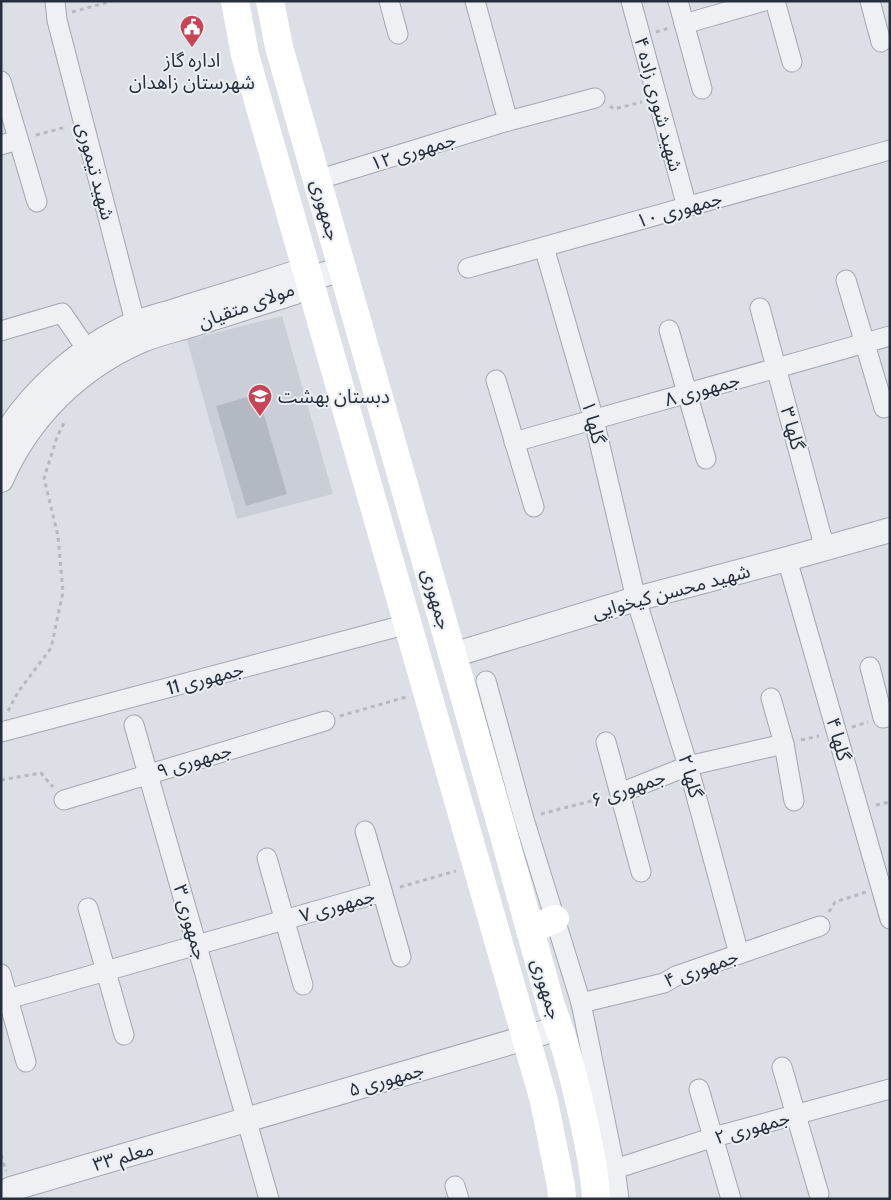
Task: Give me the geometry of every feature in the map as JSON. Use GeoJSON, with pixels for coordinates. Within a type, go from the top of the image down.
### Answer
{"type":"FeatureCollection","features":[{"type":"Feature","properties":{"kind":"main road","name":"جمهوری"},"geometry":{"type":"LineString","coordinates":[[235,1],[245,55],[544,1101],[562,1199]]}},
{"type":"Feature","properties":{"kind":"main road","name":"جمهوری"},"geometry":{"type":"LineString","coordinates":[[270,1],[279,47],[552,1009],[578,1093],[595,1175],[596,1199]]}},
{"type":"Feature","properties":{"kind":"main road"},"geometry":{"type":"LineString","coordinates":[[530,930],[555,919]]}},
{"type":"Feature","properties":{"kind":"street"},"geometry":{"type":"LineString","coordinates":[[389,1],[398,34]]}},
{"type":"Feature","properties":{"kind":"street"},"geometry":{"type":"LineString","coordinates":[[475,1],[508,121]]}},
{"type":"Feature","properties":{"kind":"street","name":"شهید شوری زاده ۴"},"geometry":{"type":"LineString","coordinates":[[631,1],[687,207]]}},
{"type":"Feature","properties":{"kind":"street"},"geometry":{"type":"LineString","coordinates":[[678,1],[702,89]]}},
{"type":"Feature","properties":{"kind":"street"},"geometry":{"type":"LineString","coordinates":[[684,24],[764,1]]}},
{"type":"Feature","properties":{"kind":"street"},"geometry":{"type":"LineString","coordinates":[[775,1],[792,62]]}},
{"type":"Feature","properties":{"kind":"street"},"geometry":{"type":"LineString","coordinates":[[870,1],[880,42]]}},
{"type":"Feature","properties":{"kind":"street","name":"شهید تیموری"},"geometry":{"type":"LineString","coordinates":[[56,8],[138,332]]}},
{"type":"Feature","properties":{"kind":"street"},"geometry":{"type":"LineString","coordinates":[[1,81],[10,143],[36,202]]}},
{"type":"Feature","properties":{"kind":"street","name":"جمهوری ۱۲"},"geometry":{"type":"LineString","coordinates":[[317,180],[508,121],[595,98]]}},
{"type":"Feature","properties":{"kind":"street","name":"جمهوری ۱۰"},"geometry":{"type":"LineString","coordinates":[[468,268],[890,150]]}},
{"type":"Feature","properties":{"kind":"street","name":"گلها ۱"},"geometry":{"type":"LineString","coordinates":[[544,247],[594,420],[636,599]]}},
{"type":"Feature","properties":{"kind":"street"},"geometry":{"type":"LineString","coordinates":[[309,279],[342,269]]}},
{"type":"Feature","properties":{"kind":"street","name":"مولای متقیان"},"geometry":{"type":"LineString","coordinates":[[1,442],[9,428],[34,396],[64,368],[103,341],[138,332],[295,274],[309,279]]}},
{"type":"Feature","properties":{"kind":"street"},"geometry":{"type":"LineString","coordinates":[[846,280],[884,408]]}},
{"type":"Feature","properties":{"kind":"street","name":"گلها ۳"},"geometry":{"type":"LineString","coordinates":[[760,308],[825,549]]}},
{"type":"Feature","properties":{"kind":"street"},"geometry":{"type":"LineString","coordinates":[[1,331],[62,313],[88,351]]}},
{"type":"Feature","properties":{"kind":"street"},"geometry":{"type":"LineString","coordinates":[[669,330],[706,459]]}},
{"type":"Feature","properties":{"kind":"street","name":"مولای متقیان"},"geometry":{"type":"LineString","coordinates":[[1,480],[23,438],[47,407],[74,381],[112,356],[138,332]]}},
{"type":"Feature","properties":{"kind":"street","name":"جمهوری ۸"},"geometry":{"type":"LineString","coordinates":[[514,442],[890,336]]}},
{"type":"Feature","properties":{"kind":"street"},"geometry":{"type":"LineString","coordinates":[[496,380],[534,507]]}},
{"type":"Feature","properties":{"kind":"street","name":"شهید محسن کیخوایی"},"geometry":{"type":"LineString","coordinates":[[453,656],[636,599],[787,560],[890,530]]}},
{"type":"Feature","properties":{"kind":"street","name":"گلها ۴"},"geometry":{"type":"LineString","coordinates":[[787,560],[890,919]]}},
{"type":"Feature","properties":{"kind":"street","name":"گلها ۲"},"geometry":{"type":"LineString","coordinates":[[636,599],[688,766],[739,954]]}},
{"type":"Feature","properties":{"kind":"street","name":"جمهوری 11"},"geometry":{"type":"LineString","coordinates":[[3,723],[408,624]]}},
{"type":"Feature","properties":{"kind":"street"},"geometry":{"type":"LineString","coordinates":[[870,667],[886,717]]}},
{"type":"Feature","properties":{"kind":"street"},"geometry":{"type":"LineString","coordinates":[[486,682],[524,819],[581,1004],[620,1199]]}},
{"type":"Feature","properties":{"kind":"street"},"geometry":{"type":"LineString","coordinates":[[771,698],[784,744],[794,801]]}},
{"type":"Feature","properties":{"kind":"street","name":"جمهوری ۹"},"geometry":{"type":"LineString","coordinates":[[64,800],[325,721]]}},
{"type":"Feature","properties":{"kind":"street","name":"جمهوری ۳"},"geometry":{"type":"LineString","coordinates":[[134,725],[269,1199]]}},
{"type":"Feature","properties":{"kind":"street"},"geometry":{"type":"LineString","coordinates":[[606,742],[641,872]]}},
{"type":"Feature","properties":{"kind":"street","name":"جمهوری ۶"},"geometry":{"type":"LineString","coordinates":[[620,793],[688,766],[784,744]]}},
{"type":"Feature","properties":{"kind":"street"},"geometry":{"type":"LineString","coordinates":[[365,831],[401,957]]}},
{"type":"Feature","properties":{"kind":"street"},"geometry":{"type":"LineString","coordinates":[[267,858],[303,985]]}},
{"type":"Feature","properties":{"kind":"street","name":"جمهوری ۷"},"geometry":{"type":"LineString","coordinates":[[8,999],[382,892]]}},
{"type":"Feature","properties":{"kind":"street"},"geometry":{"type":"LineString","coordinates":[[88,908],[124,1035]]}},
{"type":"Feature","properties":{"kind":"street","name":"جمهوری ۴"},"geometry":{"type":"LineString","coordinates":[[581,1004],[664,983],[676,976],[820,926]]}},
{"type":"Feature","properties":{"kind":"street"},"geometry":{"type":"LineString","coordinates":[[1,974],[26,1062]]}},
{"type":"Feature","properties":{"kind":"street","name":"جمهوری ۵"},"geometry":{"type":"LineString","coordinates":[[246,1120],[559,1028]]}},
{"type":"Feature","properties":{"kind":"street"},"geometry":{"type":"LineString","coordinates":[[782,1067],[819,1194]]}},
{"type":"Feature","properties":{"kind":"street"},"geometry":{"type":"LineString","coordinates":[[699,1089],[731,1199]]}},
{"type":"Feature","properties":{"kind":"street","name":"جمهوری ۲"},"geometry":{"type":"LineString","coordinates":[[615,1169],[714,1137],[889,1090]]}},
{"type":"Feature","properties":{"kind":"street","name":"معلم ۳۳"},"geometry":{"type":"LineString","coordinates":[[1,1195],[11,1189],[246,1120]]}},
{"type":"Feature","properties":{"kind":"path"},"geometry":{"type":"LineString","coordinates":[[56,8],[112,1]]}},
{"type":"Feature","properties":{"kind":"path"},"geometry":{"type":"LineString","coordinates":[[640,36],[684,24]]}},
{"type":"Feature","properties":{"kind":"path"},"geometry":{"type":"LineString","coordinates":[[595,98],[614,109],[657,99]]}},
{"type":"Feature","properties":{"kind":"path"},"geometry":{"type":"LineString","coordinates":[[10,143],[84,122]]}},
{"type":"Feature","properties":{"kind":"path"},"geometry":{"type":"LineString","coordinates":[[3,723],[18,692],[51,648],[63,592],[58,536],[44,478],[57,437],[68,415]]}},
{"type":"Feature","properties":{"kind":"path"},"geometry":{"type":"LineString","coordinates":[[325,721],[427,690]]}},
{"type":"Feature","properties":{"kind":"path"},"geometry":{"type":"LineString","coordinates":[[1,780],[41,773],[64,800]]}},
{"type":"Feature","properties":{"kind":"path","name":"جمهوری ۶"},"geometry":{"type":"LineString","coordinates":[[524,819],[620,793]]}},
{"type":"Feature","properties":{"kind":"path","name":"جمهوری ۷"},"geometry":{"type":"LineString","coordinates":[[382,892],[477,866]]}},
{"type":"Feature","properties":{"kind":"path"},"geometry":{"type":"LineString","coordinates":[[820,926],[835,902],[881,887]]}},
{"type":"Feature","properties":{"kind":"shaded area","name":"دبستان بهشت"},"geometry":{"type":"Polygon","coordinates":[[[282,316],[333,494],[237,519],[187,340],[282,316]]]}},
{"type":"Feature","properties":{"kind":"building"},"geometry":{"type":"Polygon","coordinates":[[[258,394],[287,494],[246,506],[216,406],[258,394]]]}},
{"type":"Feature","properties":{"kind":"place","name":"اداره گاز شهرستان زاهدان"},"geometry":{"type":"Point","coordinates":[192,48]}},
{"type":"Feature","properties":{"kind":"place","name":"دبستان بهشت"},"geometry":{"type":"Point","coordinates":[260,417]}}]}
